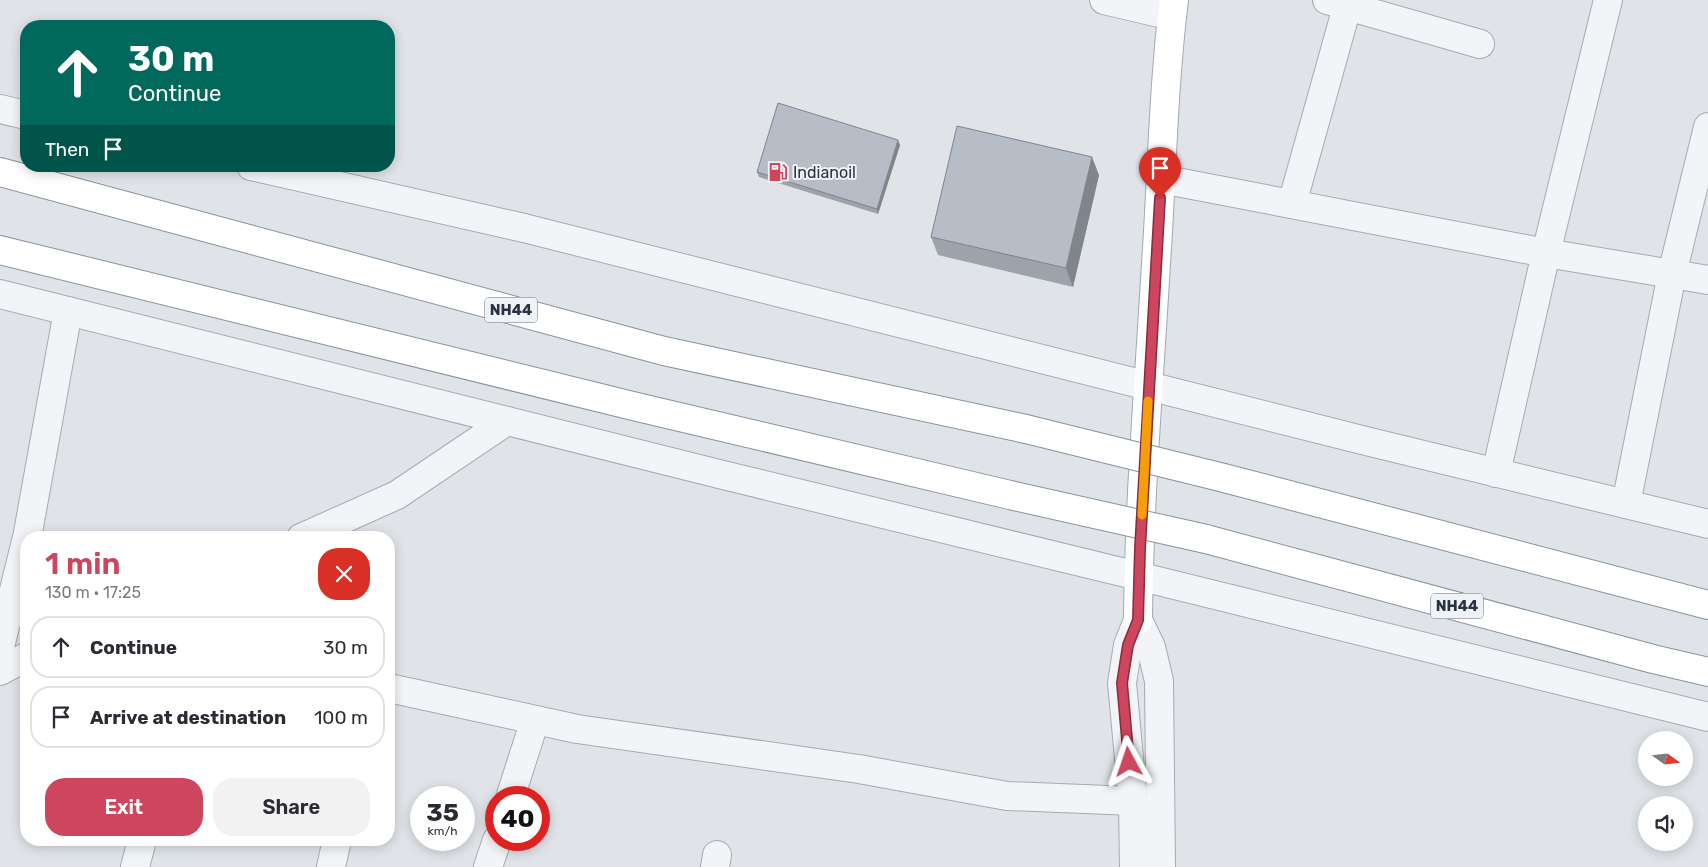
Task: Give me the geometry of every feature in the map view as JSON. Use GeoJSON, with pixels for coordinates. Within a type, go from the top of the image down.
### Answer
{"type":"FeatureCollection","features":[{"type":"Feature","properties":{"kind":"main road"},"geometry":{"type":"LineString","coordinates":[[1138,620],[1138,576],[1165,79],[1173,8]]}},
{"type":"Feature","properties":{"kind":"main road","name":"NH44"},"geometry":{"type":"LineString","coordinates":[[0,172],[664,351],[1026,429],[1224,478],[1708,605]]}},
{"type":"Feature","properties":{"kind":"main road","name":"NH44"},"geometry":{"type":"LineString","coordinates":[[0,250],[637,407],[1206,539],[1644,657],[1708,672]]}},
{"type":"Feature","properties":{"kind":"street"},"geometry":{"type":"LineString","coordinates":[[1104,0],[1173,8]]}},
{"type":"Feature","properties":{"kind":"street"},"geometry":{"type":"LineString","coordinates":[[1496,473],[1546,253],[1608,0]]}},
{"type":"Feature","properties":{"kind":"street"},"geometry":{"type":"LineString","coordinates":[[1292,204],[1341,2],[1480,44]]}},
{"type":"Feature","properties":{"kind":"street"},"geometry":{"type":"LineString","coordinates":[[0,109],[20,114]]}},
{"type":"Feature","properties":{"kind":"street"},"geometry":{"type":"LineString","coordinates":[[1626,504],[1672,274],[1708,127]]}},
{"type":"Feature","properties":{"kind":"street"},"geometry":{"type":"LineString","coordinates":[[277,172],[524,228],[1148,386],[1708,524]]}},
{"type":"Feature","properties":{"kind":"street"},"geometry":{"type":"LineString","coordinates":[[1161,179],[1546,253],[1708,280]]}},
{"type":"Feature","properties":{"kind":"street"},"geometry":{"type":"LineString","coordinates":[[0,294],[728,476],[1708,717]]}},
{"type":"Feature","properties":{"kind":"street"},"geometry":{"type":"LineString","coordinates":[[28,531],[68,311]]}},
{"type":"Feature","properties":{"kind":"street"},"geometry":{"type":"LineString","coordinates":[[316,531],[396,495],[507,421]]}},
{"type":"Feature","properties":{"kind":"street"},"geometry":{"type":"LineString","coordinates":[[0,647],[20,567]]}},
{"type":"Feature","properties":{"kind":"street"},"geometry":{"type":"LineString","coordinates":[[1134,867],[1133,801],[1122,683],[1128,645],[1138,620]]}},
{"type":"Feature","properties":{"kind":"street"},"geometry":{"type":"LineString","coordinates":[[1138,620],[1151,647],[1160,681],[1161,867]]}},
{"type":"Feature","properties":{"kind":"street"},"geometry":{"type":"LineString","coordinates":[[0,671],[20,660]]}},
{"type":"Feature","properties":{"kind":"street"},"geometry":{"type":"LineString","coordinates":[[395,689],[577,729],[860,769],[1007,796],[1133,801]]}},
{"type":"Feature","properties":{"kind":"street"},"geometry":{"type":"LineString","coordinates":[[514,786],[535,720]]}},
{"type":"Feature","properties":{"kind":"street"},"geometry":{"type":"LineString","coordinates":[[135,867],[140,846]]}},
{"type":"Feature","properties":{"kind":"street"},"geometry":{"type":"LineString","coordinates":[[331,867],[336,846]]}},
{"type":"Feature","properties":{"kind":"street"},"geometry":{"type":"LineString","coordinates":[[488,867],[493,851]]}},
{"type":"Feature","properties":{"kind":"building"},"geometry":{"type":"Polygon","coordinates":[[[778,103],[898,140],[877,209],[757,172],[778,103]]]}},
{"type":"Feature","properties":{"kind":"building"},"geometry":{"type":"Polygon","coordinates":[[[957,126],[1092,157],[1066,268],[931,237],[957,126]]]}},
{"type":"Feature","properties":{"kind":"slow traffic"},"geometry":{"type":"LineString","coordinates":[[1142,515],[1148,401]]}},
{"type":"Feature","properties":{"kind":"place","name":"Indianoil"},"geometry":{"type":"Point","coordinates":[778,172]}},
{"type":"Feature","properties":{"kind":"route"},"geometry":{"type":"LineString","coordinates":[[1129,762],[1122,683],[1128,645],[1138,620],[1138,576],[1160,198]]}}]}
